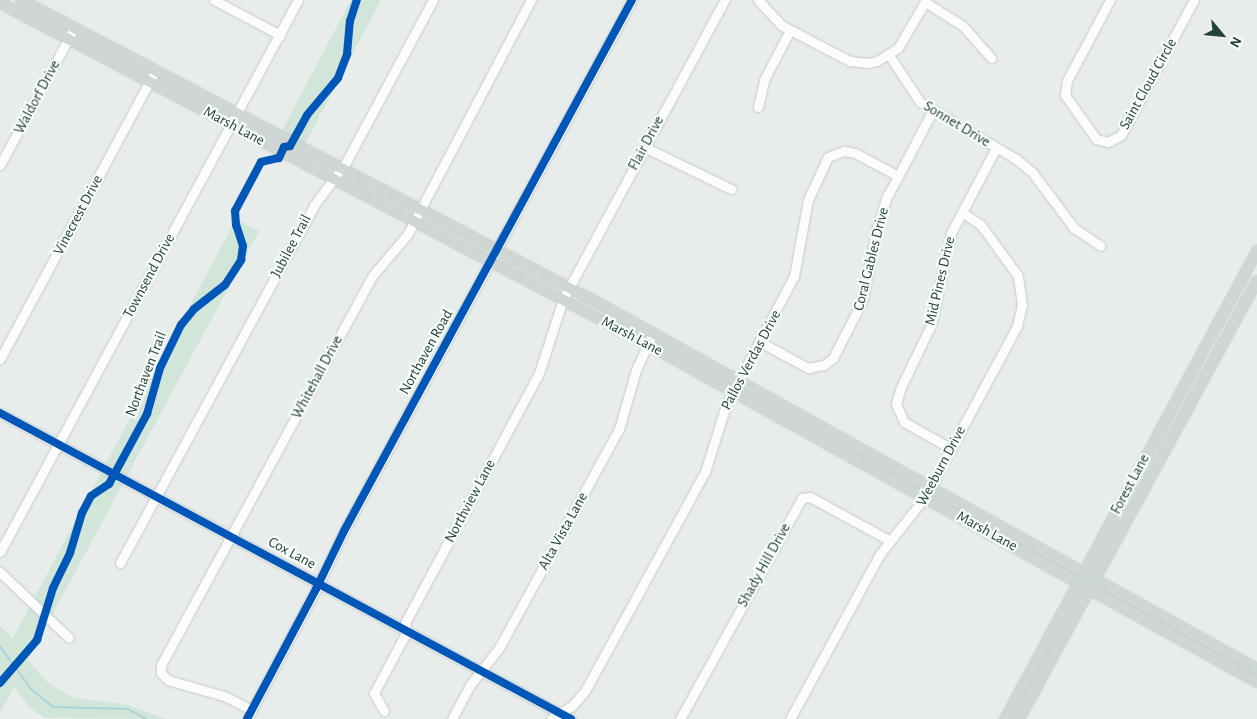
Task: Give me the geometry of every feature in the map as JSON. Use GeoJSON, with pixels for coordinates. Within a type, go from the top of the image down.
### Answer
{"type":"FeatureCollection","features":[{"type":"Feature","properties":{"kind":"main road","name":"Marsh Lane"},"geometry":{"type":"LineString","coordinates":[[21,0],[652,332],[1257,669]]}},
{"type":"Feature","properties":{"kind":"main road","name":"Marsh Lane"},"geometry":{"type":"LineString","coordinates":[[0,3],[336,178],[733,390],[1254,681]]}},
{"type":"Feature","properties":{"kind":"main road","name":"Forest Lane"},"geometry":{"type":"LineString","coordinates":[[1005,719],[1129,485],[1257,251]]}},
{"type":"Feature","properties":{"kind":"main road","name":"Forest Lane"},"geometry":{"type":"LineString","coordinates":[[1019,719],[1257,281]]}},
{"type":"Feature","properties":{"kind":"main road"},"geometry":{"type":"LineString","coordinates":[[1224,312],[1236,319]]}},
{"type":"Feature","properties":{"kind":"main road"},"geometry":{"type":"LineString","coordinates":[[1186,380],[1199,387]]}},
{"type":"Feature","properties":{"kind":"main road"},"geometry":{"type":"LineString","coordinates":[[1129,485],[1142,492]]}},
{"type":"Feature","properties":{"kind":"main road"},"geometry":{"type":"LineString","coordinates":[[1004,541],[1009,530]]}},
{"type":"Feature","properties":{"kind":"main road"},"geometry":{"type":"LineString","coordinates":[[1172,635],[1178,624]]}},
{"type":"Feature","properties":{"kind":"main road"},"geometry":{"type":"LineString","coordinates":[[1254,681],[1257,669]]}},
{"type":"Feature","properties":{"kind":"main road"},"geometry":{"type":"LineString","coordinates":[[1031,670],[1042,676]]}},
{"type":"Feature","properties":{"kind":"street"},"geometry":{"type":"LineString","coordinates":[[214,0],[280,35]]}},
{"type":"Feature","properties":{"kind":"street","name":"Townsend Drive"},"geometry":{"type":"LineString","coordinates":[[0,552],[298,0]]}},
{"type":"Feature","properties":{"kind":"street","name":"Jubilee Trail"},"geometry":{"type":"LineString","coordinates":[[120,562],[314,205],[343,168],[432,0]]}},
{"type":"Feature","properties":{"kind":"street","name":"Whitehall Drive"},"geometry":{"type":"LineString","coordinates":[[252,710],[224,696],[168,680],[160,670],[230,536],[373,274],[401,243],[531,0]]}},
{"type":"Feature","properties":{"kind":"street","name":"Northaven Road"},"geometry":{"type":"LineString","coordinates":[[247,719],[320,583],[344,531],[632,0]]}},
{"type":"Feature","properties":{"kind":"street","name":"Flair Drive"},"geometry":{"type":"LineString","coordinates":[[570,288],[644,147],[725,0]]}},
{"type":"Feature","properties":{"kind":"street"},"geometry":{"type":"LineString","coordinates":[[758,0],[772,16],[790,30],[850,61],[867,63],[889,55],[906,38],[926,1],[963,26],[991,58]]}},
{"type":"Feature","properties":{"kind":"street","name":"Saint Cloud Circle"},"geometry":{"type":"LineString","coordinates":[[1110,0],[1067,81],[1065,95],[1096,139],[1108,142],[1120,134],[1194,0]]}},
{"type":"Feature","properties":{"kind":"street","name":"Waldorf Drive"},"geometry":{"type":"LineString","coordinates":[[0,165],[74,28]]}},
{"type":"Feature","properties":{"kind":"street"},"geometry":{"type":"LineString","coordinates":[[758,107],[764,80],[790,30]]}},
{"type":"Feature","properties":{"kind":"street","name":"Sonnet Drive"},"geometry":{"type":"LineString","coordinates":[[889,55],[909,89],[932,112],[996,148],[1032,172],[1074,228],[1101,246]]}},
{"type":"Feature","properties":{"kind":"street","name":"Vinecrest Drive"},"geometry":{"type":"LineString","coordinates":[[0,359],[155,71]]}},
{"type":"Feature","properties":{"kind":"street","name":"Coral Gables Drive"},"geometry":{"type":"LineString","coordinates":[[760,342],[808,368],[824,365],[833,358],[863,299],[876,230],[898,176],[932,112]]}},
{"type":"Feature","properties":{"kind":"street"},"geometry":{"type":"LineString","coordinates":[[644,147],[731,189]]}},
{"type":"Feature","properties":{"kind":"street","name":"Mid Pines Drive"},"geometry":{"type":"LineString","coordinates":[[950,448],[904,422],[896,404],[901,387],[931,326],[946,246],[996,148]]}},
{"type":"Feature","properties":{"kind":"street","name":"Pallos Verdas Drive"},"geometry":{"type":"LineString","coordinates":[[551,719],[572,706],[585,691],[705,472],[720,420],[733,390],[794,276],[808,200],[828,157],[844,151],[855,153],[898,176]]}},
{"type":"Feature","properties":{"kind":"street","name":"Weeburn Drive"},"geometry":{"type":"LineString","coordinates":[[790,719],[889,540],[926,497],[950,448],[1016,326],[1022,305],[1018,276],[981,225],[962,212]]}},
{"type":"Feature","properties":{"kind":"street","name":"Northview Lane"},"geometry":{"type":"LineString","coordinates":[[384,711],[374,693],[405,630],[410,613],[540,373],[563,299],[570,288]]}},
{"type":"Feature","properties":{"kind":"street","name":"Alta Vista Lane"},"geometry":{"type":"LineString","coordinates":[[452,719],[481,671],[499,648],[619,429],[652,332]]}},
{"type":"Feature","properties":{"kind":"street","name":"Cox Lane"},"geometry":{"type":"LineString","coordinates":[[0,413],[571,719]]}},
{"type":"Feature","properties":{"kind":"street","name":"Shady Hill Drive"},"geometry":{"type":"LineString","coordinates":[[680,719],[802,498],[810,497],[889,540]]}},
{"type":"Feature","properties":{"kind":"street"},"geometry":{"type":"LineString","coordinates":[[0,572],[69,638]]}},
{"type":"Feature","properties":{"kind":"green space"},"geometry":{"type":"Polygon","coordinates":[[[351,0],[381,0],[305,144],[281,132],[351,0]]]}},
{"type":"Feature","properties":{"kind":"green space"},"geometry":{"type":"Polygon","coordinates":[[[236,219],[259,231],[28,660],[47,682],[73,698],[125,704],[166,719],[45,718],[30,708],[14,687],[0,713],[0,626],[13,638],[236,219]]]}},
{"type":"Feature","properties":{"kind":"waterway"},"geometry":{"type":"LineString","coordinates":[[0,646],[31,689],[53,707],[128,709],[146,719]]}},
{"type":"Feature","properties":{"kind":"cycle path","name":"Northaven Trail"},"geometry":{"type":"LineString","coordinates":[[0,683],[37,640],[53,588],[70,553],[82,513],[91,496],[109,484],[147,414],[160,368],[181,325],[194,309],[225,285],[241,260],[243,246],[236,225],[235,211],[261,162],[279,158],[284,147],[290,146],[307,115],[338,78],[347,54],[350,21],[357,0]]}},
{"type":"Feature","properties":{"kind":"cycle path"},"geometry":{"type":"LineString","coordinates":[[247,719],[316,589],[344,531],[632,0]]}},
{"type":"Feature","properties":{"kind":"cycle path"},"geometry":{"type":"LineString","coordinates":[[0,413],[571,719]]}}]}
